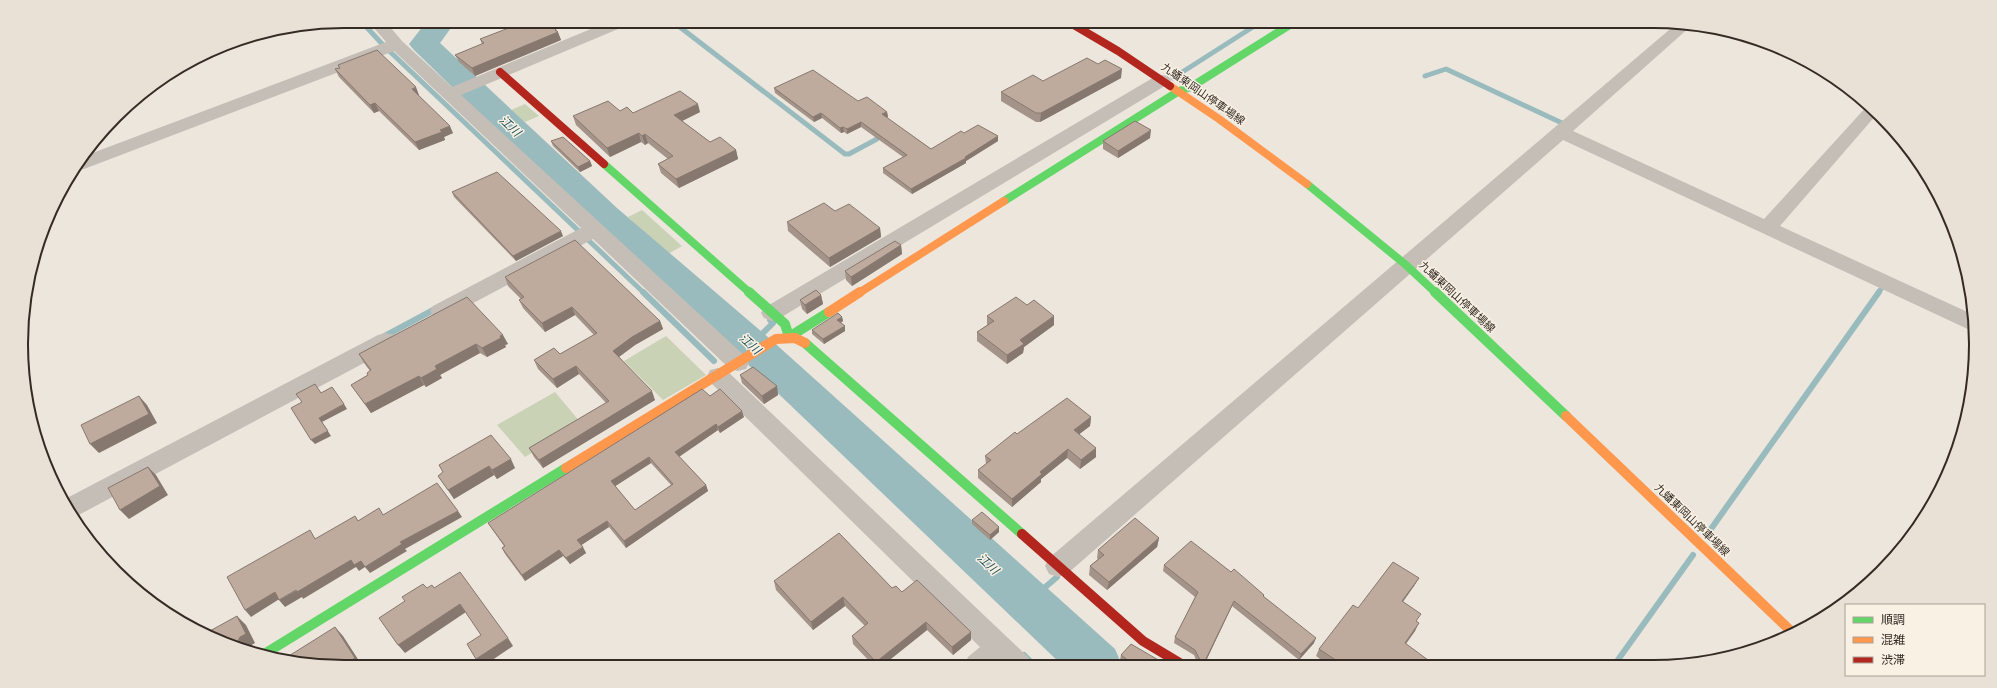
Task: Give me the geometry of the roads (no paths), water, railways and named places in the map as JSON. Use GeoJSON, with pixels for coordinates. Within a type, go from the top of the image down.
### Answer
{"type":"FeatureCollection","features":[{"type":"Feature","properties":{"kind":"street"},"geometry":{"type":"LineString","coordinates":[[380,28],[389,47],[450,94],[587,234],[734,366],[1008,657],[998,660]]}},
{"type":"Feature","properties":{"kind":"street"},"geometry":{"type":"LineString","coordinates":[[450,94],[608,28]]}},
{"type":"Feature","properties":{"kind":"street","name":"九蟠東岡山停車場線"},"geometry":{"type":"LineString","coordinates":[[1079,28],[1118,51],[1179,91],[1320,193],[1406,266],[1508,360],[1789,629]]}},
{"type":"Feature","properties":{"kind":"street"},"geometry":{"type":"LineString","coordinates":[[789,337],[1179,91],[1190,87],[1285,28]]}},
{"type":"Feature","properties":{"kind":"street"},"geometry":{"type":"LineString","coordinates":[[1058,566],[1406,266],[1564,133],[1679,30]]}},
{"type":"Feature","properties":{"kind":"street"},"geometry":{"type":"LineString","coordinates":[[86,162],[389,47]]}},
{"type":"Feature","properties":{"kind":"street"},"geometry":{"type":"LineString","coordinates":[[498,75],[785,324],[789,337]]}},
{"type":"Feature","properties":{"kind":"street"},"geometry":{"type":"LineString","coordinates":[[776,317],[1162,80]]}},
{"type":"Feature","properties":{"kind":"street"},"geometry":{"type":"LineString","coordinates":[[1769,225],[1868,113]]}},
{"type":"Feature","properties":{"kind":"street"},"geometry":{"type":"LineString","coordinates":[[1564,133],[1769,225],[1968,321]]}},
{"type":"Feature","properties":{"kind":"street"},"geometry":{"type":"LineString","coordinates":[[422,322],[587,234]]}},
{"type":"Feature","properties":{"kind":"street"},"geometry":{"type":"LineString","coordinates":[[73,507],[401,333]]}},
{"type":"Feature","properties":{"kind":"street"},"geometry":{"type":"LineString","coordinates":[[269,651],[776,339],[789,337],[802,340],[1143,641],[1175,660]]}},
{"type":"Feature","properties":{"kind":"waterway"},"geometry":{"type":"LineString","coordinates":[[367,28],[383,45],[644,293]]}},
{"type":"Feature","properties":{"kind":"waterway","name":"江川"},"geometry":{"type":"LineString","coordinates":[[437,28],[424,44],[605,216],[755,348],[1092,660]]}},
{"type":"Feature","properties":{"kind":"waterway"},"geometry":{"type":"LineString","coordinates":[[681,28],[845,154],[849,154],[877,139]]}},
{"type":"Feature","properties":{"kind":"waterway"},"geometry":{"type":"LineString","coordinates":[[1173,78],[1251,28]]}},
{"type":"Feature","properties":{"kind":"waterway"},"geometry":{"type":"LineString","coordinates":[[1425,76],[1446,69],[1562,123]]}},
{"type":"Feature","properties":{"kind":"waterway"},"geometry":{"type":"LineString","coordinates":[[1878,293],[1884,285]]}},
{"type":"Feature","properties":{"kind":"waterway"},"geometry":{"type":"LineString","coordinates":[[643,292],[714,361]]}},
{"type":"Feature","properties":{"kind":"waterway"},"geometry":{"type":"LineString","coordinates":[[1706,536],[1879,292]]}},
{"type":"Feature","properties":{"kind":"waterway"},"geometry":{"type":"LineString","coordinates":[[383,337],[437,308]]}},
{"type":"Feature","properties":{"kind":"waterway"},"geometry":{"type":"LineString","coordinates":[[751,345],[773,323],[770,320]]}},
{"type":"Feature","properties":{"kind":"waterway"},"geometry":{"type":"LineString","coordinates":[[1618,660],[1693,555]]}},
{"type":"Feature","properties":{"kind":"waterway"},"geometry":{"type":"LineString","coordinates":[[1028,602],[1057,577]]}},
{"type":"Feature","properties":{"kind":"waterway"},"geometry":{"type":"LineString","coordinates":[[1024,655],[1029,660]]}}]}
